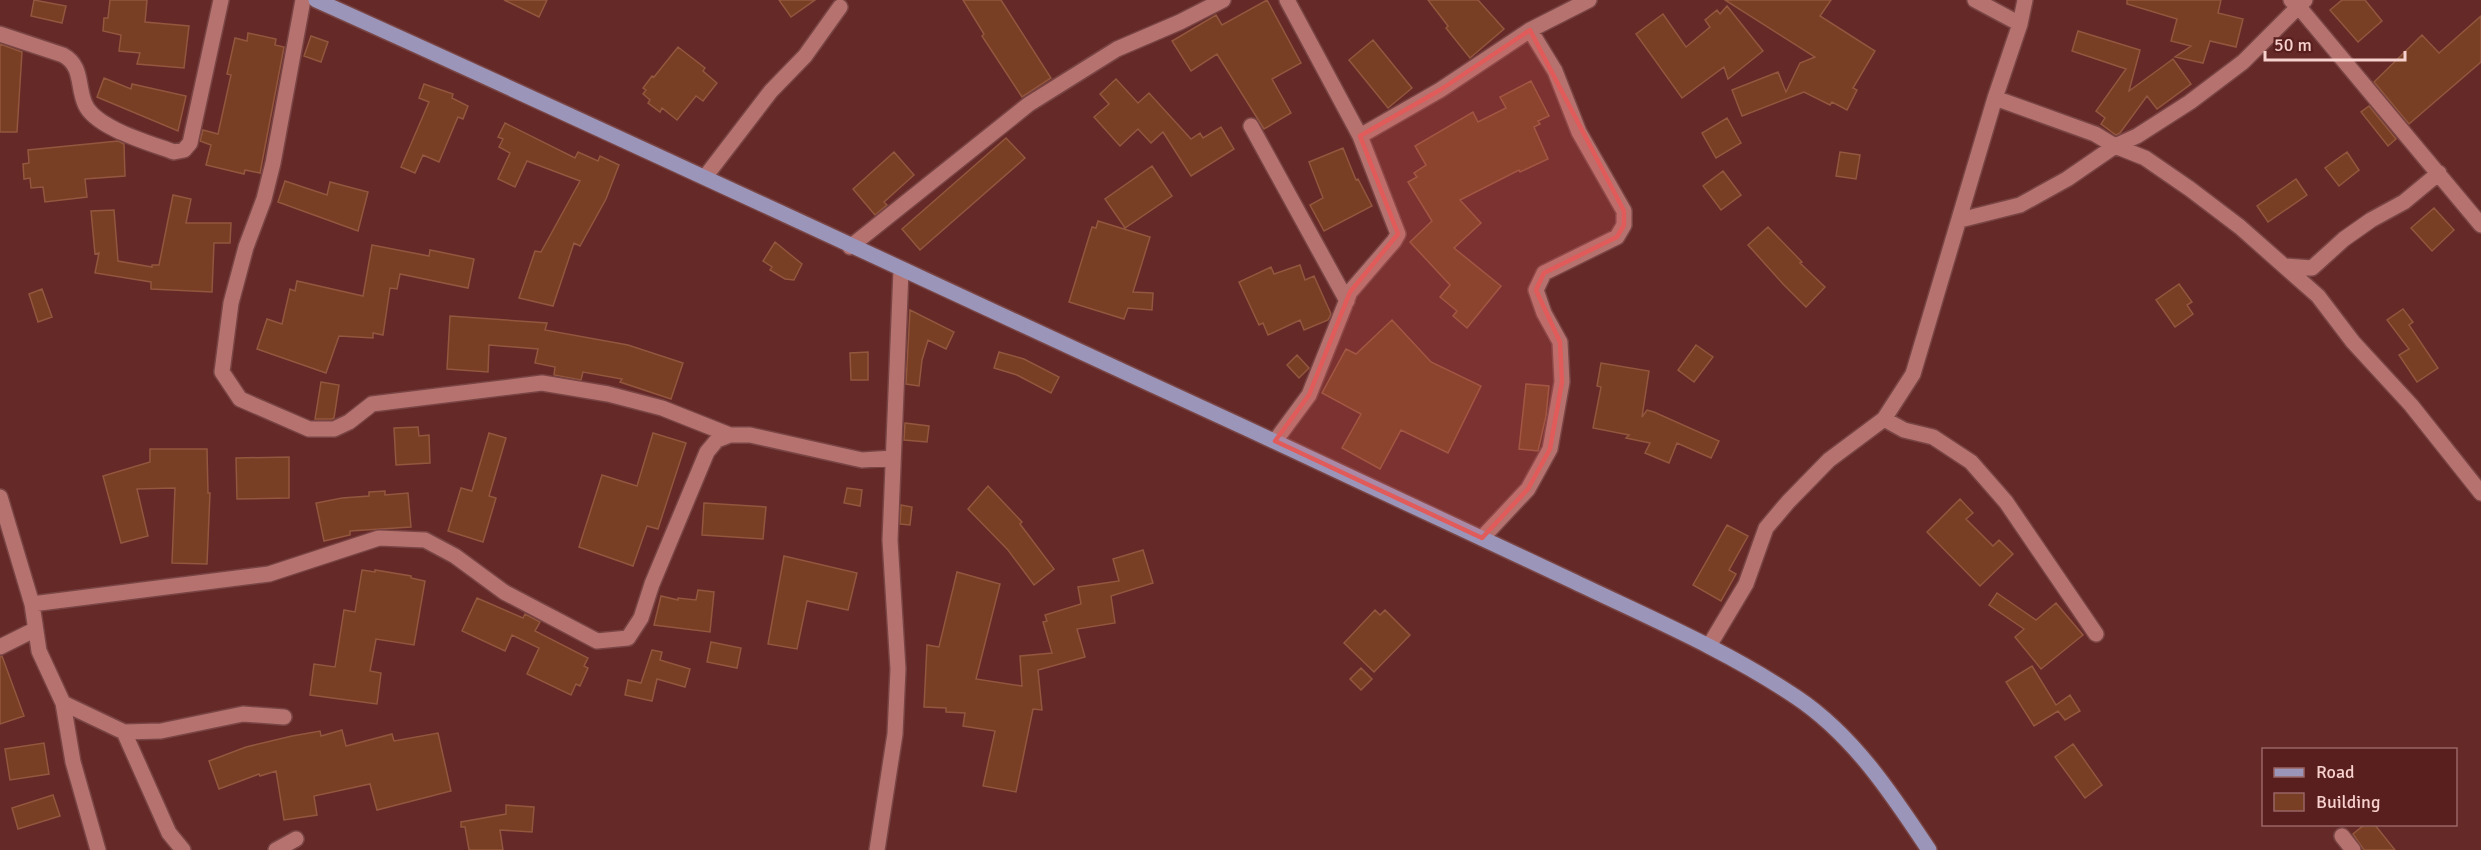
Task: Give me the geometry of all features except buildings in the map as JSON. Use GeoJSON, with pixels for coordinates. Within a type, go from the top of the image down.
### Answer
{"type":"FeatureCollection","features":[{"type":"Feature","properties":{"kind":"main road"},"geometry":{"type":"LineString","coordinates":[[316,0],[1275,441],[1709,646],[1795,696],[1821,716],[1851,745],[1879,778],[1929,850]]}},
{"type":"Feature","properties":{"kind":"street"},"geometry":{"type":"LineString","coordinates":[[0,34],[72,60],[79,73],[85,105],[93,113],[113,129],[174,152],[184,150],[190,143],[221,0]]}},
{"type":"Feature","properties":{"kind":"street"},"geometry":{"type":"LineString","coordinates":[[303,0],[273,163],[231,303],[222,372],[240,399],[309,429],[334,429],[349,422],[372,404],[542,383],[608,394],[662,408],[730,435]]}},
{"type":"Feature","properties":{"kind":"street"},"geometry":{"type":"LineString","coordinates":[[850,247],[1029,104],[1117,49],[1180,22],[1223,0]]}},
{"type":"Feature","properties":{"kind":"street"},"geometry":{"type":"LineString","coordinates":[[1275,441],[1309,395],[1350,292],[1398,234],[1360,136],[1287,0]]}},
{"type":"Feature","properties":{"kind":"street"},"geometry":{"type":"LineString","coordinates":[[1360,136],[1440,90],[1530,30],[1589,0]]}},
{"type":"Feature","properties":{"kind":"street"},"geometry":{"type":"LineString","coordinates":[[1976,0],[2020,24]]}},
{"type":"Feature","properties":{"kind":"street"},"geometry":{"type":"LineString","coordinates":[[1709,646],[1746,584],[1766,528],[1829,460],[1884,418],[1913,375],[1995,98],[2020,24],[2025,0]]}},
{"type":"Feature","properties":{"kind":"street"},"geometry":{"type":"LineString","coordinates":[[1960,220],[2020,205],[2067,179],[2115,146],[2137,136],[2190,102],[2243,62],[2298,2],[2481,225]]}},
{"type":"Feature","properties":{"kind":"street"},"geometry":{"type":"LineString","coordinates":[[705,177],[771,91],[805,56],[840,7]]}},
{"type":"Feature","properties":{"kind":"street"},"geometry":{"type":"LineString","coordinates":[[1482,538],[1528,489],[1550,449],[1562,382],[1560,342],[1544,313],[1536,290],[1544,273],[1617,237],[1624,225],[1624,211],[1579,132],[1555,71],[1530,30]]}},
{"type":"Feature","properties":{"kind":"street"},"geometry":{"type":"LineString","coordinates":[[1995,98],[2095,134],[2115,146],[2145,158],[2240,227],[2318,296],[2359,349],[2418,413],[2481,493]]}},
{"type":"Feature","properties":{"kind":"street"},"geometry":{"type":"LineString","coordinates":[[1251,126],[1347,301]]}},
{"type":"Feature","properties":{"kind":"street"},"geometry":{"type":"LineString","coordinates":[[2284,266],[2312,268],[2344,239],[2371,220],[2404,202],[2439,173]]}},
{"type":"Feature","properties":{"kind":"street"},"geometry":{"type":"LineString","coordinates":[[877,850],[896,734],[898,669],[890,540],[901,270]]}},
{"type":"Feature","properties":{"kind":"street"},"geometry":{"type":"LineString","coordinates":[[1884,418],[1904,430],[1933,437],[1971,462],[2006,502],[2096,634]]}},
{"type":"Feature","properties":{"kind":"street"},"geometry":{"type":"LineString","coordinates":[[32,604],[269,574],[379,538],[425,540],[455,556],[504,592],[597,641],[628,639],[641,618],[651,584],[707,452],[717,440],[730,435],[750,435],[862,460],[893,458]]}},
{"type":"Feature","properties":{"kind":"street"},"geometry":{"type":"LineString","coordinates":[[0,497],[32,604],[34,630],[39,651],[63,703],[73,762],[98,850]]}},
{"type":"Feature","properties":{"kind":"street"},"geometry":{"type":"LineString","coordinates":[[0,647],[34,630]]}},
{"type":"Feature","properties":{"kind":"street"},"geometry":{"type":"LineString","coordinates":[[63,703],[124,732],[161,731],[243,714],[284,717]]}},
{"type":"Feature","properties":{"kind":"street"},"geometry":{"type":"LineString","coordinates":[[124,732],[169,833],[183,850]]}},
{"type":"Feature","properties":{"kind":"street"},"geometry":{"type":"LineString","coordinates":[[2342,836],[2353,850]]}},
{"type":"Feature","properties":{"kind":"street"},"geometry":{"type":"LineString","coordinates":[[276,850],[296,839]]}},
{"type":"Feature","properties":{"kind":"highlighted area"},"geometry":{"type":"Polygon","coordinates":[[[1530,30],[1624,211],[1624,225],[1617,237],[1544,273],[1536,290],[1560,342],[1562,382],[1550,449],[1528,489],[1482,538],[1275,441],[1309,395],[1350,292],[1398,234],[1360,136],[1440,90],[1530,30]]]}}]}
